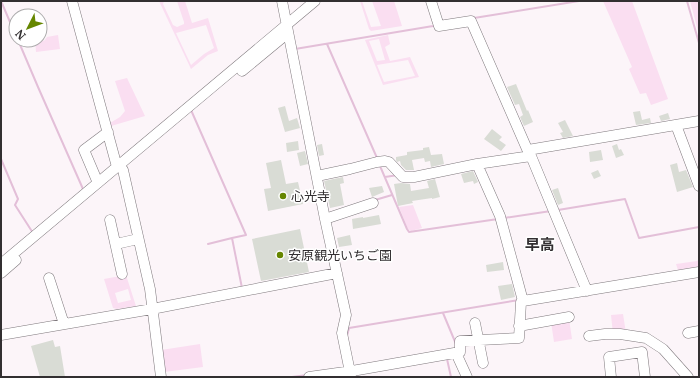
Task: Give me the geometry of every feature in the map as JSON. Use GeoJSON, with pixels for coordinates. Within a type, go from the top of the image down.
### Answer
{"type":"FeatureCollection","features":[{"type":"Feature","properties":{"kind":"street"},"geometry":{"type":"LineString","coordinates":[[72,1],[108,132],[122,168],[150,289],[162,377]]}},
{"type":"Feature","properties":{"kind":"street"},"geometry":{"type":"LineString","coordinates":[[282,1],[335,274],[346,315],[342,333],[352,373]]}},
{"type":"Feature","properties":{"kind":"street"},"geometry":{"type":"LineString","coordinates":[[1,264],[98,183],[122,168],[192,112],[287,29],[315,1]]}},
{"type":"Feature","properties":{"kind":"street"},"geometry":{"type":"LineString","coordinates":[[431,1],[439,26],[471,21],[530,153],[586,288]]}},
{"type":"Feature","properties":{"kind":"street"},"geometry":{"type":"LineString","coordinates":[[1,273],[122,168],[287,29]]}},
{"type":"Feature","properties":{"kind":"street"},"geometry":{"type":"LineString","coordinates":[[317,176],[350,170],[378,161],[385,161],[389,162],[403,177],[414,177],[530,153],[677,127],[699,121]]}},
{"type":"Feature","properties":{"kind":"street"},"geometry":{"type":"LineString","coordinates":[[677,127],[699,186]]}},
{"type":"Feature","properties":{"kind":"street"},"geometry":{"type":"LineString","coordinates":[[98,183],[84,150],[108,132]]}},
{"type":"Feature","properties":{"kind":"street"},"geometry":{"type":"LineString","coordinates":[[309,377],[352,373],[460,352],[460,341],[519,338],[522,300],[501,218],[477,164]]}},
{"type":"Feature","properties":{"kind":"street"},"geometry":{"type":"LineString","coordinates":[[325,219],[373,203]]}},
{"type":"Feature","properties":{"kind":"street"},"geometry":{"type":"LineString","coordinates":[[110,220],[122,274]]}},
{"type":"Feature","properties":{"kind":"street"},"geometry":{"type":"LineString","coordinates":[[116,244],[138,239]]}},
{"type":"Feature","properties":{"kind":"street"},"geometry":{"type":"LineString","coordinates":[[522,300],[586,288],[699,272]]}},
{"type":"Feature","properties":{"kind":"street"},"geometry":{"type":"LineString","coordinates":[[1,335],[152,306],[335,274]]}},
{"type":"Feature","properties":{"kind":"street"},"geometry":{"type":"LineString","coordinates":[[49,278],[64,324]]}},
{"type":"Feature","properties":{"kind":"street"},"geometry":{"type":"LineString","coordinates":[[519,326],[570,317]]}},
{"type":"Feature","properties":{"kind":"street"},"geometry":{"type":"LineString","coordinates":[[475,323],[482,363]]}},
{"type":"Feature","properties":{"kind":"street"},"geometry":{"type":"LineString","coordinates":[[688,333],[699,331]]}},
{"type":"Feature","properties":{"kind":"street"},"geometry":{"type":"LineString","coordinates":[[589,336],[620,334],[646,338],[663,349],[688,377]]}},
{"type":"Feature","properties":{"kind":"street"},"geometry":{"type":"LineString","coordinates":[[611,377],[609,357],[642,352],[645,377]]}},
{"type":"Feature","properties":{"kind":"street"},"geometry":{"type":"LineString","coordinates":[[449,354],[467,377]]}},
{"type":"Feature","properties":{"kind":"shaded area"},"geometry":{"type":"Polygon","coordinates":[[[159,1],[164,1],[163,4],[173,25],[177,27],[184,24],[184,22],[177,1],[185,1],[192,23],[208,18],[218,51],[208,55],[191,69],[159,1]],[[206,25],[176,33],[191,65],[214,48],[206,25]]]}},
{"type":"Feature","properties":{"kind":"shaded area"},"geometry":{"type":"Polygon","coordinates":[[[360,1],[362,1],[371,27],[381,26],[372,1],[394,1],[402,26],[371,31],[360,1]]]}},
{"type":"Feature","properties":{"kind":"shaded area"},"geometry":{"type":"Polygon","coordinates":[[[603,1],[632,1],[668,99],[651,105],[646,93],[640,94],[629,69],[632,67],[603,1]]]}},
{"type":"Feature","properties":{"kind":"shaded area"},"geometry":{"type":"Polygon","coordinates":[[[690,1],[699,1],[699,31],[698,31],[690,1]]]}},
{"type":"Feature","properties":{"kind":"shaded area"},"geometry":{"type":"Polygon","coordinates":[[[58,35],[60,49],[36,52],[36,48],[48,48],[48,37],[58,35]]]}},
{"type":"Feature","properties":{"kind":"shaded area"},"geometry":{"type":"Polygon","coordinates":[[[388,35],[390,44],[385,47],[390,61],[410,57],[419,77],[383,85],[365,40],[388,35]],[[379,39],[369,41],[377,61],[385,60],[379,39]],[[408,60],[377,65],[384,82],[415,76],[408,60]]]}},
{"type":"Feature","properties":{"kind":"shaded area"},"geometry":{"type":"Polygon","coordinates":[[[127,78],[145,116],[111,126],[110,123],[120,117],[125,111],[115,81],[127,78]]]}},
{"type":"Feature","properties":{"kind":"shaded area"},"geometry":{"type":"Polygon","coordinates":[[[413,205],[422,228],[411,231],[408,229],[399,207],[413,205]]]}},
{"type":"Feature","properties":{"kind":"shaded area"},"geometry":{"type":"Polygon","coordinates":[[[699,259],[699,267],[678,270],[676,264],[697,261],[699,259]]]}},
{"type":"Feature","properties":{"kind":"shaded area"},"geometry":{"type":"Polygon","coordinates":[[[126,275],[136,306],[117,309],[113,308],[104,279],[126,275]],[[128,289],[115,293],[118,303],[131,300],[128,289]]]}},
{"type":"Feature","properties":{"kind":"shaded area"},"geometry":{"type":"Polygon","coordinates":[[[623,314],[626,333],[613,334],[611,315],[623,314]]]}},
{"type":"Feature","properties":{"kind":"shaded area"},"geometry":{"type":"Polygon","coordinates":[[[569,319],[572,339],[554,342],[551,322],[569,319]]]}},
{"type":"Feature","properties":{"kind":"shaded area"},"geometry":{"type":"Polygon","coordinates":[[[200,344],[203,367],[164,372],[161,350],[200,344]]]}},
{"type":"Feature","properties":{"kind":"building"},"geometry":{"type":"Polygon","coordinates":[[[516,84],[533,122],[524,126],[520,117],[523,115],[519,104],[515,105],[507,87],[516,84]]]}},
{"type":"Feature","properties":{"kind":"building"},"geometry":{"type":"Polygon","coordinates":[[[285,106],[289,121],[297,118],[300,128],[285,132],[278,108],[285,106]]]}},
{"type":"Feature","properties":{"kind":"building"},"geometry":{"type":"Polygon","coordinates":[[[640,111],[642,120],[650,118],[651,123],[636,125],[633,112],[640,111]]]}},
{"type":"Feature","properties":{"kind":"building"},"geometry":{"type":"Polygon","coordinates":[[[668,113],[670,119],[661,121],[659,116],[668,113]]]}},
{"type":"Feature","properties":{"kind":"building"},"geometry":{"type":"Polygon","coordinates":[[[565,120],[573,136],[563,138],[560,133],[563,132],[558,123],[565,120]]]}},
{"type":"Feature","properties":{"kind":"building"},"geometry":{"type":"Polygon","coordinates":[[[492,129],[502,137],[499,140],[506,145],[501,151],[484,139],[492,129]]]}},
{"type":"Feature","properties":{"kind":"building"},"geometry":{"type":"Polygon","coordinates":[[[298,141],[299,150],[287,152],[286,143],[298,141]]]}},
{"type":"Feature","properties":{"kind":"building"},"geometry":{"type":"Polygon","coordinates":[[[322,144],[324,155],[319,156],[317,145],[322,144]]]}},
{"type":"Feature","properties":{"kind":"building"},"geometry":{"type":"Polygon","coordinates":[[[617,144],[619,150],[621,149],[624,155],[616,158],[612,146],[617,144]]]}},
{"type":"Feature","properties":{"kind":"building"},"geometry":{"type":"Polygon","coordinates":[[[429,147],[431,155],[442,154],[444,164],[431,167],[430,161],[425,162],[424,158],[412,160],[414,170],[406,170],[401,165],[400,161],[397,162],[396,160],[396,157],[407,155],[407,152],[423,150],[423,148],[429,147]]]}},
{"type":"Feature","properties":{"kind":"building"},"geometry":{"type":"Polygon","coordinates":[[[601,150],[603,160],[590,162],[589,152],[601,150]]]}},
{"type":"Feature","properties":{"kind":"building"},"geometry":{"type":"Polygon","coordinates":[[[305,151],[308,164],[300,166],[297,153],[305,151]]]}},
{"type":"Feature","properties":{"kind":"building"},"geometry":{"type":"Polygon","coordinates":[[[281,160],[286,184],[298,182],[303,204],[268,211],[264,189],[271,188],[266,163],[281,160]]]}},
{"type":"Feature","properties":{"kind":"building"},"geometry":{"type":"Polygon","coordinates":[[[677,163],[679,172],[686,170],[693,187],[677,192],[670,165],[677,163]]]}},
{"type":"Feature","properties":{"kind":"building"},"geometry":{"type":"Polygon","coordinates":[[[598,170],[601,176],[594,179],[591,173],[598,170]]]}},
{"type":"Feature","properties":{"kind":"building"},"geometry":{"type":"Polygon","coordinates":[[[473,171],[478,182],[474,184],[473,181],[464,183],[461,174],[473,171]]]}},
{"type":"Feature","properties":{"kind":"building"},"geometry":{"type":"Polygon","coordinates":[[[343,177],[344,183],[340,184],[344,205],[330,208],[324,181],[343,177]]]}},
{"type":"Feature","properties":{"kind":"building"},"geometry":{"type":"Polygon","coordinates":[[[435,179],[440,197],[412,201],[413,203],[398,206],[394,184],[410,184],[411,191],[429,188],[427,181],[435,179]]]}},
{"type":"Feature","properties":{"kind":"building"},"geometry":{"type":"Polygon","coordinates":[[[382,186],[384,192],[372,197],[369,188],[382,186]]]}},
{"type":"Feature","properties":{"kind":"building"},"geometry":{"type":"Polygon","coordinates":[[[558,188],[563,203],[558,205],[552,190],[558,188]]]}},
{"type":"Feature","properties":{"kind":"building"},"geometry":{"type":"Polygon","coordinates":[[[379,215],[381,224],[353,229],[352,219],[379,215]]]}},
{"type":"Feature","properties":{"kind":"building","name":"安原観光いちご園"},"geometry":{"type":"Polygon","coordinates":[[[300,229],[309,272],[261,281],[252,239],[300,229]]]}},
{"type":"Feature","properties":{"kind":"building"},"geometry":{"type":"Polygon","coordinates":[[[350,235],[352,245],[339,247],[337,238],[350,235]]]}},
{"type":"Feature","properties":{"kind":"building"},"geometry":{"type":"Polygon","coordinates":[[[503,262],[504,270],[487,272],[486,265],[503,262]]]}},
{"type":"Feature","properties":{"kind":"building"},"geometry":{"type":"Polygon","coordinates":[[[512,284],[515,297],[501,300],[498,286],[512,284]]]}},
{"type":"Feature","properties":{"kind":"building"},"geometry":{"type":"Polygon","coordinates":[[[53,340],[55,347],[60,346],[65,377],[40,377],[31,346],[53,340]]]}},
{"type":"Feature","properties":{"kind":"waterway"},"geometry":{"type":"LineString","coordinates":[[1,1],[8,17]]}},
{"type":"Feature","properties":{"kind":"waterway"},"geometry":{"type":"LineString","coordinates":[[474,18],[579,1]]}},
{"type":"Feature","properties":{"kind":"waterway"},"geometry":{"type":"LineString","coordinates":[[687,1],[699,43]]}},
{"type":"Feature","properties":{"kind":"waterway"},"geometry":{"type":"LineString","coordinates":[[295,49],[436,25]]}},
{"type":"Feature","properties":{"kind":"waterway"},"geometry":{"type":"LineString","coordinates":[[327,44],[377,158]]}},
{"type":"Feature","properties":{"kind":"waterway"},"geometry":{"type":"LineString","coordinates":[[21,48],[83,189]]}},
{"type":"Feature","properties":{"kind":"waterway"},"geometry":{"type":"LineString","coordinates":[[191,110],[246,235],[232,238],[242,288]]}},
{"type":"Feature","properties":{"kind":"waterway"},"geometry":{"type":"LineString","coordinates":[[1,159],[18,199],[15,205],[33,233]]}},
{"type":"Feature","properties":{"kind":"waterway"},"geometry":{"type":"LineString","coordinates":[[380,166],[409,232],[498,219]]}},
{"type":"Feature","properties":{"kind":"waterway"},"geometry":{"type":"LineString","coordinates":[[385,177],[398,175]]}},
{"type":"Feature","properties":{"kind":"waterway"},"geometry":{"type":"LineString","coordinates":[[375,200],[392,195]]}},
{"type":"Feature","properties":{"kind":"waterway"},"geometry":{"type":"LineString","coordinates":[[558,210],[625,199],[639,238],[699,227]]}},
{"type":"Feature","properties":{"kind":"waterway"},"geometry":{"type":"LineString","coordinates":[[504,218],[551,211]]}},
{"type":"Feature","properties":{"kind":"waterway"},"geometry":{"type":"LineString","coordinates":[[208,244],[232,238]]}},
{"type":"Feature","properties":{"kind":"waterway"},"geometry":{"type":"LineString","coordinates":[[347,336],[349,328],[519,300]]}},
{"type":"Feature","properties":{"kind":"waterway"},"geometry":{"type":"LineString","coordinates":[[443,313],[456,344]]}},
{"type":"Feature","properties":{"kind":"waterway"},"geometry":{"type":"LineString","coordinates":[[447,359],[451,377]]}},
{"type":"Feature","properties":{"kind":"waterway"},"geometry":{"type":"LineString","coordinates":[[292,377],[307,375]]}},
{"type":"Feature","properties":{"kind":"place","name":"心光寺"},"geometry":{"type":"Point","coordinates":[283,196]}},
{"type":"Feature","properties":{"kind":"place","name":"安原観光いちご園"},"geometry":{"type":"Point","coordinates":[280,255]}},
{"type":"Feature","properties":{"kind":"district","name":"早高"},"geometry":{"type":"Point","coordinates":[540,245]}}]}
